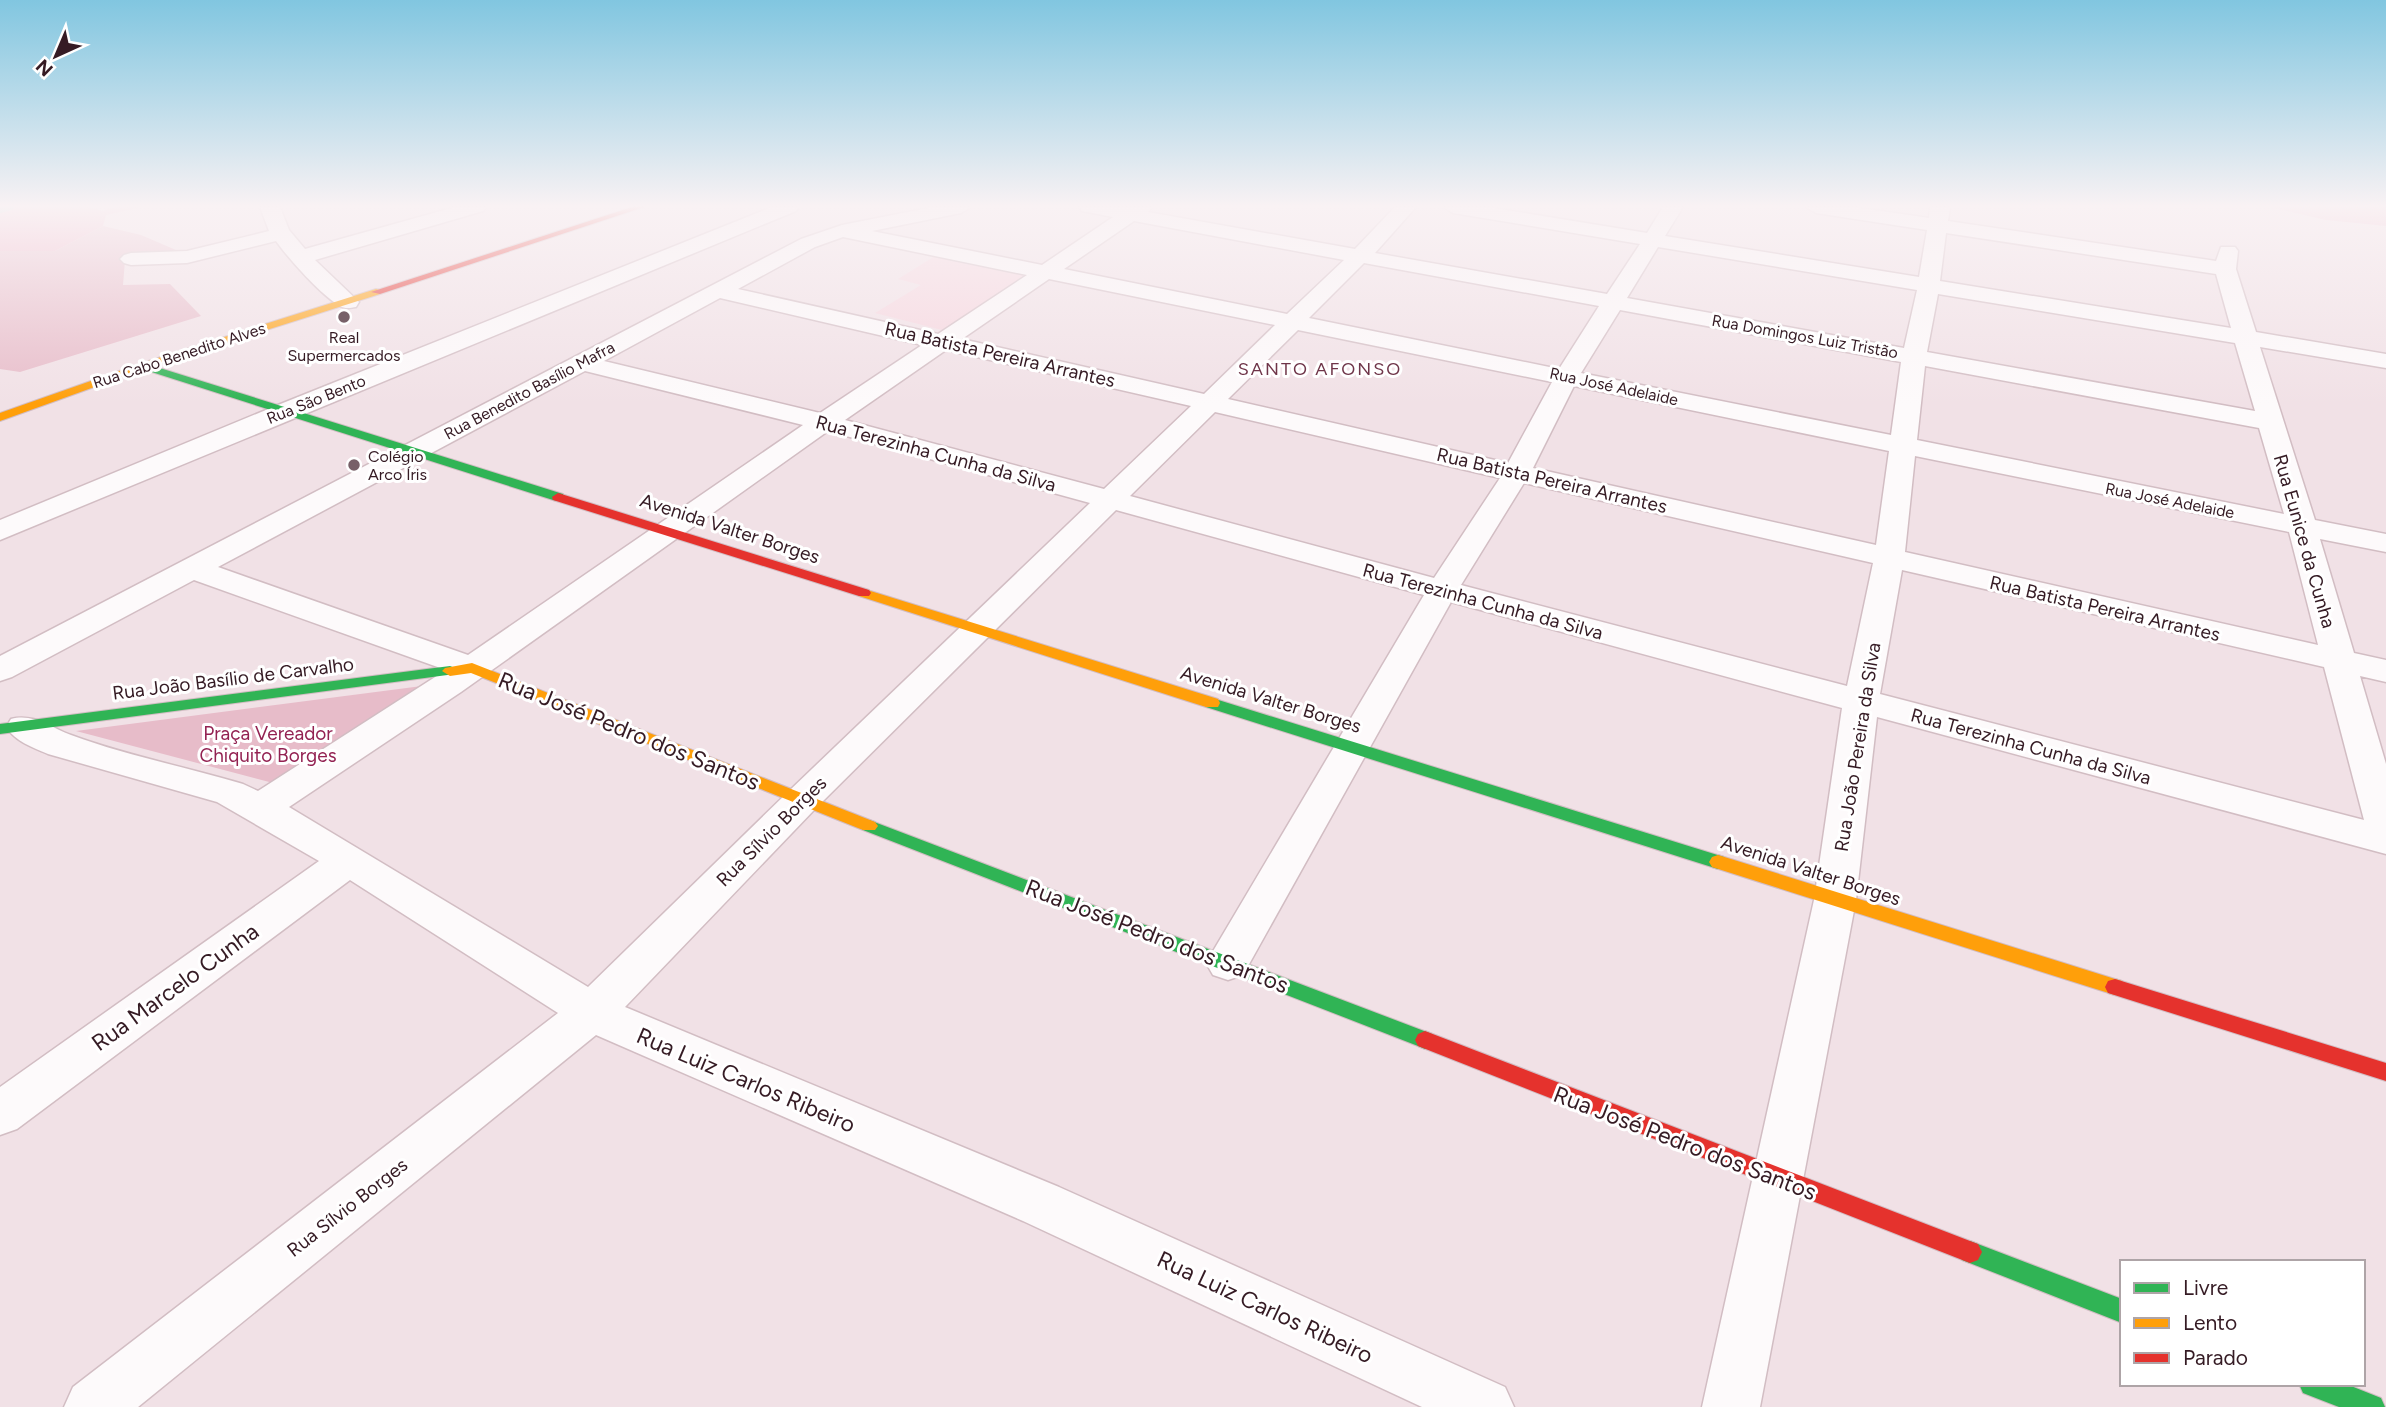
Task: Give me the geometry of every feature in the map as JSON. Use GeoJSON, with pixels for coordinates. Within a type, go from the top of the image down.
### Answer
{"type":"FeatureCollection","features":[{"type":"Feature","properties":{"kind":"street"},"geometry":{"type":"LineString","coordinates":[[317,273],[348,302]]}},
{"type":"Feature","properties":{"kind":"street","name":"Rua Cabo Benedito Alves"},"geometry":{"type":"LineString","coordinates":[[0,417],[143,366],[438,273]]}},
{"type":"Feature","properties":{"kind":"street","name":"Rua São Bento"},"geometry":{"type":"LineString","coordinates":[[0,531],[287,410],[625,273]]}},
{"type":"Feature","properties":{"kind":"street","name":"Rua Benedito Basílio Mafra"},"geometry":{"type":"LineString","coordinates":[[0,670],[752,273]]}},
{"type":"Feature","properties":{"kind":"street"},"geometry":{"type":"LineString","coordinates":[[260,808],[472,668],[1043,273]]}},
{"type":"Feature","properties":{"kind":"street","name":"Rua José Adelaide"},"geometry":{"type":"LineString","coordinates":[[1053,273],[1567,376],[1902,447],[2386,543]]}},
{"type":"Feature","properties":{"kind":"street","name":"Rua Sílvio Borges"},"geometry":{"type":"LineString","coordinates":[[93,1407],[592,1012],[802,800],[978,630],[1208,401],[1343,273]]}},
{"type":"Feature","properties":{"kind":"street","name":"Rua Domingos Luiz Tristão"},"geometry":{"type":"LineString","coordinates":[[1448,273],[2272,422]]}},
{"type":"Feature","properties":{"kind":"street"},"geometry":{"type":"LineString","coordinates":[[1228,962],[1442,590],[1517,472],[1567,376],[1633,273]]}},
{"type":"Feature","properties":{"kind":"street"},"geometry":{"type":"LineString","coordinates":[[1855,273],[2386,361]]}},
{"type":"Feature","properties":{"kind":"street","name":"Rua João Pereira da Silva"},"geometry":{"type":"LineString","coordinates":[[1731,1407],[1835,900],[1861,700],[1889,559],[1914,356],[1931,273]]}},
{"type":"Feature","properties":{"kind":"street","name":"Rua Eunice da Cunha"},"geometry":{"type":"LineString","coordinates":[[2230,273],[2386,831]]}},
{"type":"Feature","properties":{"kind":"street","name":"Rua Batista Pereira Arrantes"},"geometry":{"type":"LineString","coordinates":[[718,291],[2386,671]]}},
{"type":"Feature","properties":{"kind":"street","name":"Rua Terezinha Cunha da Silva"},"geometry":{"type":"LineString","coordinates":[[580,362],[824,422],[1109,501],[2386,840]]}},
{"type":"Feature","properties":{"kind":"street","name":"Avenida Valter Borges"},"geometry":{"type":"LineString","coordinates":[[143,366],[2386,1072]]}},
{"type":"Feature","properties":{"kind":"street","name":"Rua José Pedro dos Santos"},"geometry":{"type":"LineString","coordinates":[[190,568],[472,668],[802,800],[1228,962],[1776,1179],[2120,1310]]}},
{"type":"Feature","properties":{"kind":"street","name":"Rua João Basílio de Carvalho"},"geometry":{"type":"LineString","coordinates":[[12,728],[472,668]]}},
{"type":"Feature","properties":{"kind":"street","name":"Rua Luiz Carlos Ribeiro"},"geometry":{"type":"LineString","coordinates":[[12,728],[61,745],[230,793],[349,860],[592,1012],[624,1028],[1041,1204],[1485,1407]]}},
{"type":"Feature","properties":{"kind":"street","name":"Rua Marcelo Cunha"},"geometry":{"type":"LineString","coordinates":[[0,1114],[349,860]]}},
{"type":"Feature","properties":{"kind":"street"},"geometry":{"type":"LineString","coordinates":[[2317,1386],[2372,1407]]}},
{"type":"Feature","properties":{"kind":"shaded area"},"geometry":{"type":"Polygon","coordinates":[[[908,273],[1023,273],[1024,275],[948,329],[942,330],[875,313],[921,285],[898,279],[908,273]]]}},
{"type":"Feature","properties":{"kind":"green space"},"geometry":{"type":"Polygon","coordinates":[[[0,273],[124,273],[123,285],[170,284],[201,316],[20,372],[0,369],[0,273]]]}},
{"type":"Feature","properties":{"kind":"green space","name":"Praça Vereador Chiquito Borges"},"geometry":{"type":"Polygon","coordinates":[[[422,686],[277,784],[76,731],[422,686]]]}},
{"type":"Feature","properties":{"kind":"traffic: fast"},"geometry":{"type":"LineString","coordinates":[[143,366],[558,497]]}},
{"type":"Feature","properties":{"kind":"traffic: fast"},"geometry":{"type":"LineString","coordinates":[[0,729],[450,671]]}},
{"type":"Feature","properties":{"kind":"traffic: fast"},"geometry":{"type":"LineString","coordinates":[[1212,703],[1718,862]]}},
{"type":"Feature","properties":{"kind":"traffic: fast"},"geometry":{"type":"LineString","coordinates":[[869,826],[1425,1040]]}},
{"type":"Feature","properties":{"kind":"traffic: fast"},"geometry":{"type":"LineString","coordinates":[[1970,1252],[2120,1310]]}},
{"type":"Feature","properties":{"kind":"traffic: fast"},"geometry":{"type":"LineString","coordinates":[[2317,1386],[2372,1407]]}},
{"type":"Feature","properties":{"kind":"traffic: slow"},"geometry":{"type":"LineString","coordinates":[[0,417],[143,366],[376,292]]}},
{"type":"Feature","properties":{"kind":"traffic: slow"},"geometry":{"type":"LineString","coordinates":[[864,593],[1212,703]]}},
{"type":"Feature","properties":{"kind":"traffic: slow"},"geometry":{"type":"LineString","coordinates":[[450,671],[472,668],[869,826]]}},
{"type":"Feature","properties":{"kind":"traffic: slow"},"geometry":{"type":"LineString","coordinates":[[1718,862],[2115,987]]}},
{"type":"Feature","properties":{"kind":"traffic: jam"},"geometry":{"type":"LineString","coordinates":[[376,292],[436,273]]}},
{"type":"Feature","properties":{"kind":"traffic: jam"},"geometry":{"type":"LineString","coordinates":[[558,497],[864,593]]}},
{"type":"Feature","properties":{"kind":"traffic: jam"},"geometry":{"type":"LineString","coordinates":[[2115,987],[2386,1072]]}},
{"type":"Feature","properties":{"kind":"traffic: jam"},"geometry":{"type":"LineString","coordinates":[[1425,1040],[1970,1252]]}},
{"type":"Feature","properties":{"kind":"place","name":"Real Supermercados"},"geometry":{"type":"Point","coordinates":[344,317]}},
{"type":"Feature","properties":{"kind":"place","name":"Colégio Arco Íris"},"geometry":{"type":"Point","coordinates":[354,465]}},
{"type":"Feature","properties":{"kind":"district","name":"SANTO AFONSO"},"geometry":{"type":"Point","coordinates":[1320,369]}}]}
